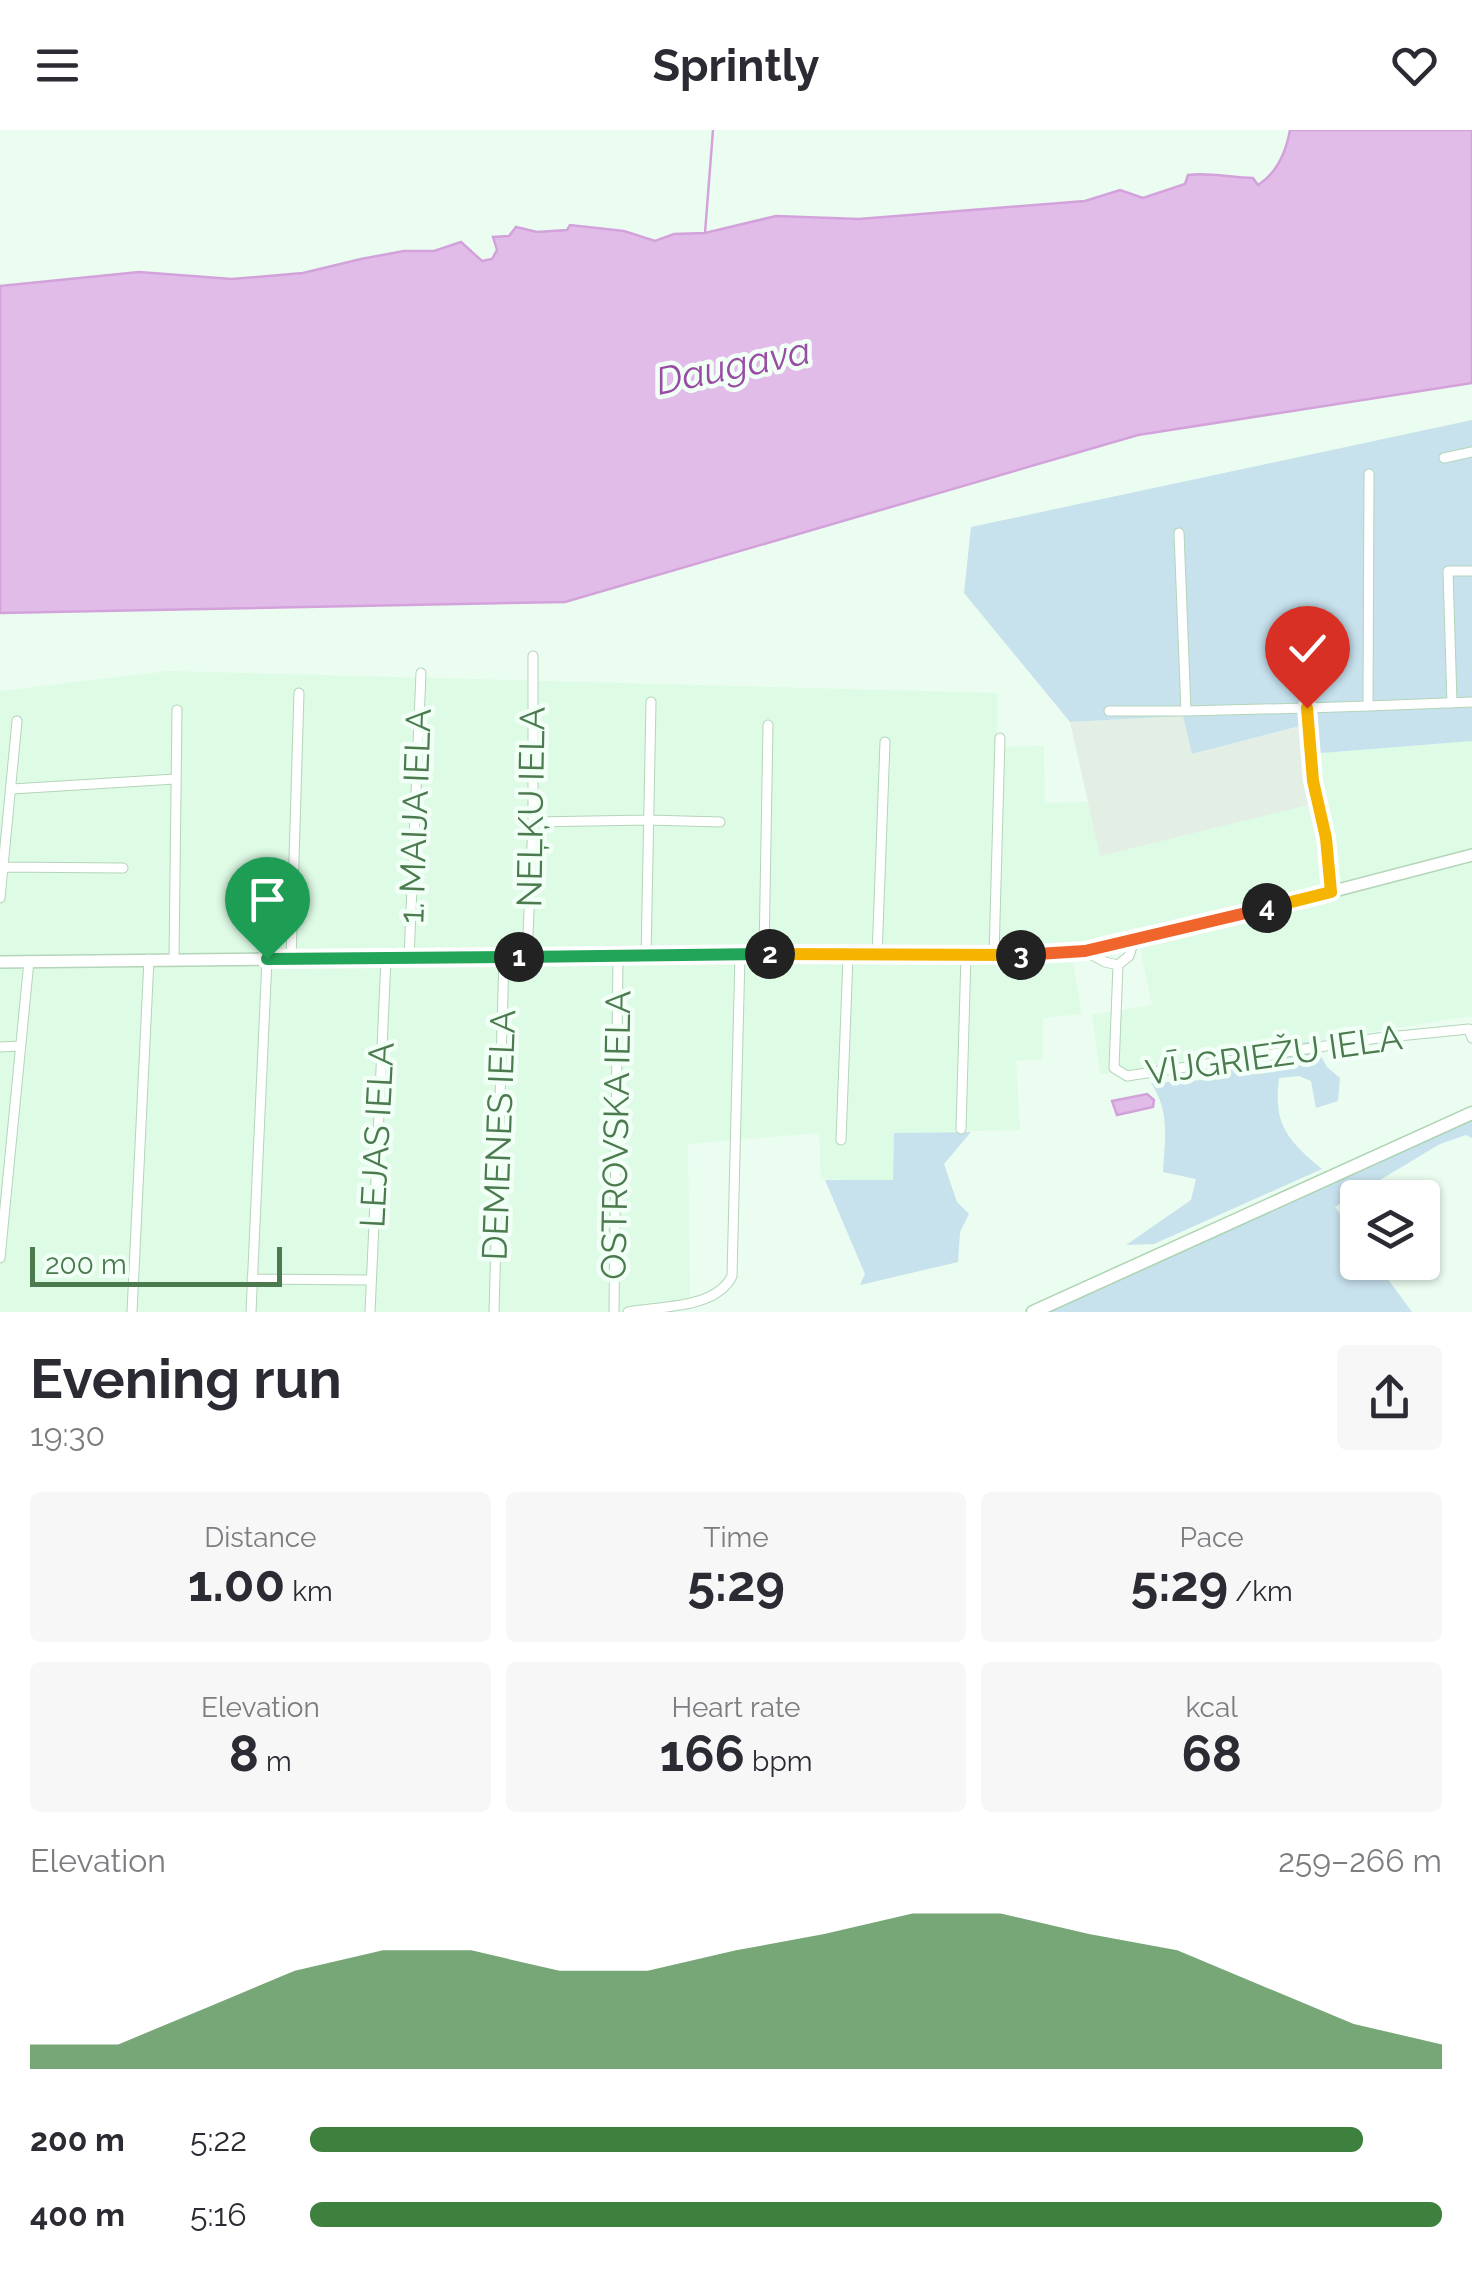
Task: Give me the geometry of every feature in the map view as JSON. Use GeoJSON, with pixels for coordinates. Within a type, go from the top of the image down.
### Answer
{"type":"FeatureCollection","features":[{"type":"Feature","properties":{"kind":"main road"},"geometry":{"type":"LineString","coordinates":[[1033,1312],[1472,1113]]}},
{"type":"Feature","properties":{"kind":"street"},"geometry":{"type":"LineString","coordinates":[[1444,458],[1472,452]]}},
{"type":"Feature","properties":{"kind":"street"},"geometry":{"type":"LineString","coordinates":[[1368,706],[1369,474]]}},
{"type":"Feature","properties":{"kind":"street"},"geometry":{"type":"LineString","coordinates":[[1180,533],[1186,711]]}},
{"type":"Feature","properties":{"kind":"street"},"geometry":{"type":"LineString","coordinates":[[1452,703],[1448,571],[1472,571]]}},
{"type":"Feature","properties":{"kind":"street","name":"NEĻĶU IELA"},"geometry":{"type":"LineString","coordinates":[[527,957],[533,822],[533,656]]}},
{"type":"Feature","properties":{"kind":"street","name":"1. MAIJA IELA"},"geometry":{"type":"LineString","coordinates":[[409,958],[420,672]]}},
{"type":"Feature","properties":{"kind":"street"},"geometry":{"type":"LineString","coordinates":[[291,959],[299,693]]}},
{"type":"Feature","properties":{"kind":"street"},"geometry":{"type":"LineString","coordinates":[[646,958],[652,702]]}},
{"type":"Feature","properties":{"kind":"street"},"geometry":{"type":"LineString","coordinates":[[1109,711],[1472,702]]}},
{"type":"Feature","properties":{"kind":"street"},"geometry":{"type":"LineString","coordinates":[[1307,708],[1313,781],[1326,838],[1331,892]]}},
{"type":"Feature","properties":{"kind":"street"},"geometry":{"type":"LineString","coordinates":[[174,959],[177,710]]}},
{"type":"Feature","properties":{"kind":"street"},"geometry":{"type":"LineString","coordinates":[[0,898],[18,722]]}},
{"type":"Feature","properties":{"kind":"street"},"geometry":{"type":"LineString","coordinates":[[764,954],[768,725]]}},
{"type":"Feature","properties":{"kind":"street"},"geometry":{"type":"LineString","coordinates":[[994,956],[1000,738]]}},
{"type":"Feature","properties":{"kind":"street"},"geometry":{"type":"LineString","coordinates":[[877,957],[884,742]]}},
{"type":"Feature","properties":{"kind":"street"},"geometry":{"type":"LineString","coordinates":[[0,778],[12,784],[175,779]]}},
{"type":"Feature","properties":{"kind":"street"},"geometry":{"type":"LineString","coordinates":[[533,822],[720,822]]}},
{"type":"Feature","properties":{"kind":"street"},"geometry":{"type":"LineString","coordinates":[[0,962],[764,954],[994,956],[1085,951],[1472,855]]}},
{"type":"Feature","properties":{"kind":"street"},"geometry":{"type":"LineString","coordinates":[[2,867],[123,868]]}},
{"type":"Feature","properties":{"kind":"street"},"geometry":{"type":"LineString","coordinates":[[1085,951],[1118,965],[1129,956],[1134,940]]}},
{"type":"Feature","properties":{"kind":"street"},"geometry":{"type":"LineString","coordinates":[[628,1312],[710,1298],[723,1290],[732,1276],[740,955]]}},
{"type":"Feature","properties":{"kind":"street"},"geometry":{"type":"LineString","coordinates":[[961,1128],[966,956]]}},
{"type":"Feature","properties":{"kind":"street","name":"DEMENES IELA"},"geometry":{"type":"LineString","coordinates":[[494,1312],[504,957]]}},
{"type":"Feature","properties":{"kind":"street"},"geometry":{"type":"LineString","coordinates":[[841,1140],[848,957]]}},
{"type":"Feature","properties":{"kind":"street","name":"OSTROVSKA IELA"},"geometry":{"type":"LineString","coordinates":[[614,1312],[618,958]]}},
{"type":"Feature","properties":{"kind":"street"},"geometry":{"type":"LineString","coordinates":[[132,1312],[149,959]]}},
{"type":"Feature","properties":{"kind":"street"},"geometry":{"type":"LineString","coordinates":[[250,1312],[267,959]]}},
{"type":"Feature","properties":{"kind":"street","name":"LEJAS IELA"},"geometry":{"type":"LineString","coordinates":[[370,1312],[386,959]]}},
{"type":"Feature","properties":{"kind":"street"},"geometry":{"type":"LineString","coordinates":[[0,1258],[6,1132],[28,961]]}},
{"type":"Feature","properties":{"kind":"street","name":"VĪJGRIEŽU IELA"},"geometry":{"type":"LineString","coordinates":[[1118,965],[1114,1068],[1127,1076],[1378,1038],[1469,1029],[1472,1038]]}},
{"type":"Feature","properties":{"kind":"street"},"geometry":{"type":"LineString","coordinates":[[0,1047],[20,1046]]}},
{"type":"Feature","properties":{"kind":"street"},"geometry":{"type":"LineString","coordinates":[[252,1278],[369,1280]]}},
{"type":"Feature","properties":{"kind":"shaded area"},"geometry":{"type":"Polygon","coordinates":[[[1472,420],[1472,741],[1309,754],[1304,725],[1192,754],[1183,716],[1070,722],[964,593],[971,527],[1472,420]]]}},
{"type":"Feature","properties":{"kind":"shaded area"},"geometry":{"type":"Polygon","coordinates":[[[168,671],[997,693],[997,747],[1044,746],[1045,803],[1088,802],[1100,856],[1309,754],[1472,741],[1472,1016],[1100,1075],[1092,1015],[1152,1005],[1136,928],[1104,935],[1072,958],[1082,1014],[1043,1018],[1043,1059],[1016,1061],[1020,1130],[894,1133],[893,1181],[821,1179],[819,1133],[688,1144],[690,1302],[620,1312],[0,1312],[0,691],[168,671]]]}},
{"type":"Feature","properties":{"kind":"shaded area"},"geometry":{"type":"Polygon","coordinates":[[[1184,716],[1192,754],[1305,725],[1316,803],[1100,856],[1070,722],[1184,716]]]}},
{"type":"Feature","properties":{"kind":"shaded area"},"geometry":{"type":"Polygon","coordinates":[[[1313,1041],[1327,1067],[1340,1078],[1338,1101],[1316,1108],[1311,1081],[1299,1076],[1279,1078],[1278,1108],[1291,1140],[1322,1169],[1154,1244],[1126,1245],[1191,1200],[1196,1179],[1163,1172],[1164,1115],[1151,1083],[1222,1079],[1250,1051],[1313,1041]]]}},
{"type":"Feature","properties":{"kind":"shaded area"},"geometry":{"type":"Polygon","coordinates":[[[1472,1120],[1472,1138],[1466,1135],[1440,1144],[1380,1180],[1340,1180],[1472,1120]]]}},
{"type":"Feature","properties":{"kind":"shaded area"},"geometry":{"type":"Polygon","coordinates":[[[971,1132],[944,1164],[957,1202],[969,1214],[960,1232],[958,1262],[860,1285],[865,1274],[825,1180],[893,1180],[894,1133],[971,1132]]]}},
{"type":"Feature","properties":{"kind":"shaded area"},"geometry":{"type":"Polygon","coordinates":[[[1340,1180],[1340,1204],[1335,1207],[1340,1214],[1340,1280],[1388,1280],[1412,1312],[1050,1312],[1340,1180]]]}},
{"type":"Feature","properties":{"kind":"water","name":"Daugava"},"geometry":{"type":"Polygon","coordinates":[[[1290,130],[1472,130],[1472,383],[1138,435],[565,602],[0,613],[0,286],[139,272],[232,279],[303,273],[404,251],[434,251],[461,242],[482,261],[492,259],[497,250],[493,237],[509,236],[516,227],[537,232],[567,230],[570,225],[624,231],[655,241],[674,234],[705,233],[776,216],[859,219],[1085,201],[1120,190],[1143,198],[1185,184],[1188,175],[1253,178],[1258,185],[1280,161],[1290,130]]]}},
{"type":"Feature","properties":{"kind":"water"},"geometry":{"type":"Polygon","coordinates":[[[1147,1094],[1154,1100],[1153,1107],[1117,1115],[1112,1101],[1147,1094]]]}},
{"type":"Feature","properties":{"kind":"waterway"},"geometry":{"type":"LineString","coordinates":[[705,233],[713,130]]}},
{"type":"Feature","properties":{"kind":"route"},"geometry":{"type":"LineString","coordinates":[[267,959],[994,956],[1085,951],[1238,916],[1331,892],[1326,838],[1313,781],[1307,708]]}}]}
